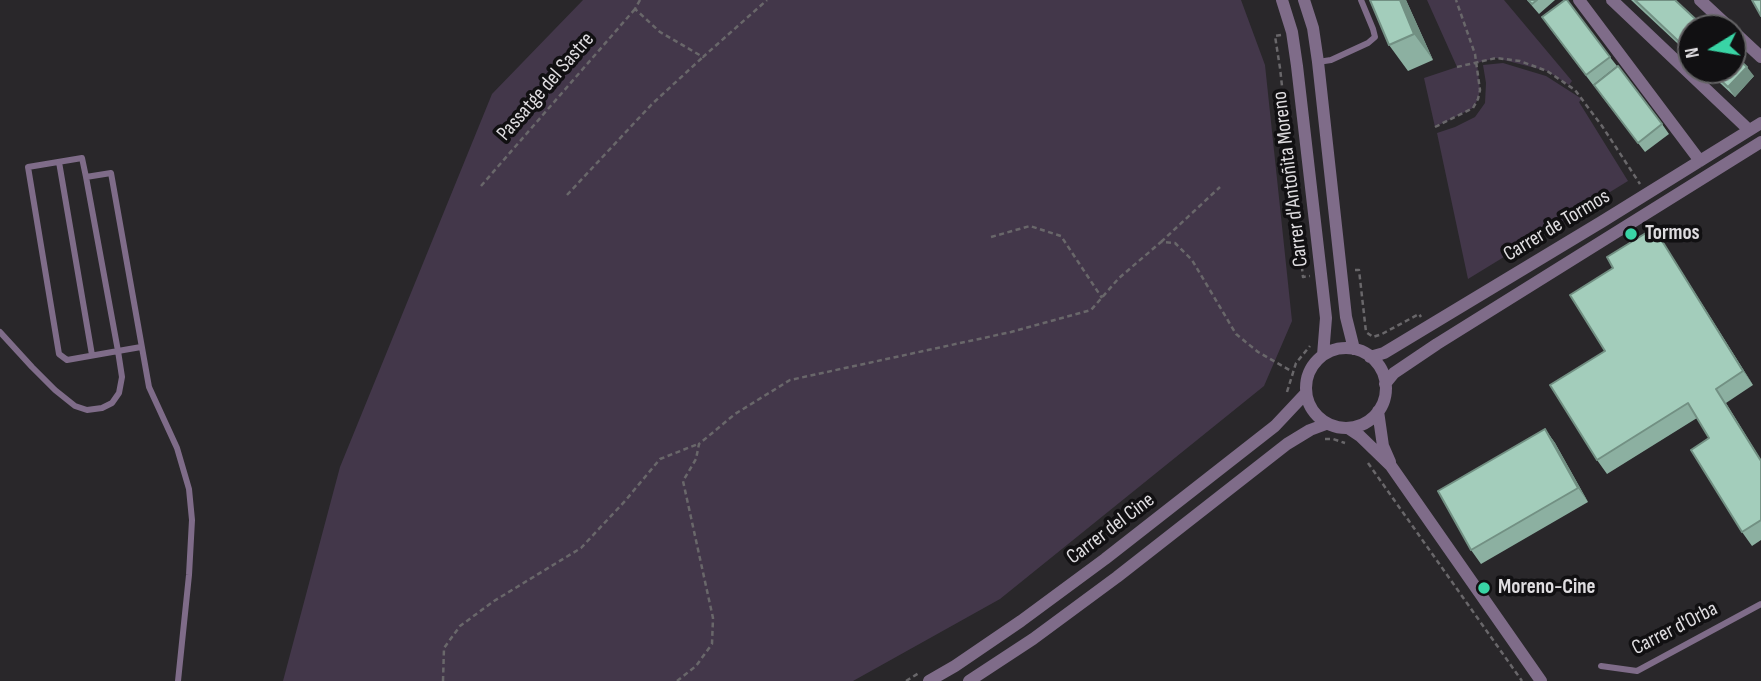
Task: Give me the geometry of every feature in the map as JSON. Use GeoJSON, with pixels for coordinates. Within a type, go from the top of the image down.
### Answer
{"type":"FeatureCollection","features":[{"type":"Feature","properties":{"kind":"street","name":"Carrer d'Antoñita Moreno"},"geometry":{"type":"LineString","coordinates":[[1282,0],[1292,33],[1295,55],[1315,281],[1326,318],[1322,355]]}},
{"type":"Feature","properties":{"kind":"street","name":"Carrer d'Antoñita Moreno"},"geometry":{"type":"LineString","coordinates":[[1304,0],[1313,28],[1318,62],[1346,317],[1354,349]]}},
{"type":"Feature","properties":{"kind":"street"},"geometry":{"type":"LineString","coordinates":[[1579,0],[1700,160]]}},
{"type":"Feature","properties":{"kind":"street"},"geometry":{"type":"LineString","coordinates":[[1612,0],[1749,130]]}},
{"type":"Feature","properties":{"kind":"street"},"geometry":{"type":"LineString","coordinates":[[1700,0],[1715,14]]}},
{"type":"Feature","properties":{"kind":"street"},"geometry":{"type":"LineString","coordinates":[[1747,43],[1761,57]]}},
{"type":"Feature","properties":{"kind":"street","name":"Carrer de Tormos"},"geometry":{"type":"LineString","coordinates":[[1370,356],[1384,353],[1761,122]]}},
{"type":"Feature","properties":{"kind":"street","name":"Carrer de Tormos"},"geometry":{"type":"LineString","coordinates":[[1385,384],[1394,373],[1437,344],[1761,142]]}},
{"type":"Feature","properties":{"kind":"street"},"geometry":{"type":"LineString","coordinates":[[1354,349],[1370,356],[1377,364],[1383,374],[1385,394],[1378,411],[1370,420],[1359,426],[1336,428],[1316,416],[1309,405],[1306,383],[1309,372],[1322,355],[1332,350],[1354,349]]}},
{"type":"Feature","properties":{"kind":"street","name":"Carrer del Cine"},"geometry":{"type":"LineString","coordinates":[[928,675],[955,666],[1105,559],[1275,426],[1306,393]]}},
{"type":"Feature","properties":{"kind":"street"},"geometry":{"type":"LineString","coordinates":[[1378,411],[1383,446],[1391,466]]}},
{"type":"Feature","properties":{"kind":"street","name":"Carrer del Cine"},"geometry":{"type":"LineString","coordinates":[[969,681],[1065,616],[1287,444],[1326,424]]}},
{"type":"Feature","properties":{"kind":"street"},"geometry":{"type":"LineString","coordinates":[[1348,428],[1391,466],[1541,681]]}},
{"type":"Feature","properties":{"kind":"lane"},"geometry":{"type":"LineString","coordinates":[[1318,62],[1331,60],[1375,37],[1361,0]]}},
{"type":"Feature","properties":{"kind":"lane"},"geometry":{"type":"LineString","coordinates":[[0,332],[55,390],[75,406],[87,410],[102,408],[112,403],[118,393],[122,377],[118,351],[82,158],[28,167],[59,354],[67,359],[118,351],[141,347]]}},
{"type":"Feature","properties":{"kind":"lane"},"geometry":{"type":"LineString","coordinates":[[59,162],[92,355]]}},
{"type":"Feature","properties":{"kind":"lane"},"geometry":{"type":"LineString","coordinates":[[86,177],[111,173],[149,387],[177,448],[189,489],[192,520],[178,681]]}},
{"type":"Feature","properties":{"kind":"lane","name":"Carrer d'Orba"},"geometry":{"type":"LineString","coordinates":[[1601,666],[1637,671],[1761,604]]}},
{"type":"Feature","properties":{"kind":"path","name":"Passatge del Sastre"},"geometry":{"type":"LineString","coordinates":[[481,186],[640,0]]}},
{"type":"Feature","properties":{"kind":"path"},"geometry":{"type":"LineString","coordinates":[[567,195],[652,104],[768,0]]}},
{"type":"Feature","properties":{"kind":"path"},"geometry":{"type":"LineString","coordinates":[[1435,127],[1473,108],[1480,90],[1475,54],[1456,0]]}},
{"type":"Feature","properties":{"kind":"path"},"geometry":{"type":"LineString","coordinates":[[635,9],[660,32],[703,58]]}},
{"type":"Feature","properties":{"kind":"path"},"geometry":{"type":"LineString","coordinates":[[1282,46],[1281,35],[1275,36],[1303,277]]}},
{"type":"Feature","properties":{"kind":"path"},"geometry":{"type":"LineString","coordinates":[[1457,67],[1496,58],[1520,61],[1547,71],[1575,90],[1602,125],[1640,184]]}},
{"type":"Feature","properties":{"kind":"path"},"geometry":{"type":"LineString","coordinates":[[443,681],[444,648],[460,626],[494,601],[582,548],[660,459],[699,444],[735,414],[790,380],[1011,332],[1091,310],[1119,278],[1220,187]]}},
{"type":"Feature","properties":{"kind":"path"},"geometry":{"type":"LineString","coordinates":[[991,237],[1030,226],[1061,236],[1102,298]]}},
{"type":"Feature","properties":{"kind":"path"},"geometry":{"type":"LineString","coordinates":[[1161,242],[1175,243],[1192,260],[1236,334],[1258,352],[1293,372]]}},
{"type":"Feature","properties":{"kind":"path"},"geometry":{"type":"LineString","coordinates":[[1305,250],[1315,281]]}},
{"type":"Feature","properties":{"kind":"path"},"geometry":{"type":"LineString","coordinates":[[1360,331],[1366,338],[1378,342],[1420,316]]}},
{"type":"Feature","properties":{"kind":"path"},"geometry":{"type":"LineString","coordinates":[[1287,395],[1296,363],[1309,348],[1312,337]]}},
{"type":"Feature","properties":{"kind":"path"},"geometry":{"type":"LineString","coordinates":[[1322,439],[1333,439],[1355,446]]}},
{"type":"Feature","properties":{"kind":"path"},"geometry":{"type":"LineString","coordinates":[[677,681],[696,667],[712,644],[713,618],[683,481],[696,459],[699,444]]}},
{"type":"Feature","properties":{"kind":"path"},"geometry":{"type":"LineString","coordinates":[[1362,455],[1521,681]]}},
{"type":"Feature","properties":{"kind":"path"},"geometry":{"type":"LineString","coordinates":[[906,681],[928,675]]}},
{"type":"Feature","properties":{"kind":"shaded area"},"geometry":{"type":"Polygon","coordinates":[[[583,0],[1241,0],[1265,65],[1292,321],[1264,386],[1000,599],[853,681],[283,681],[340,467],[492,94],[583,0]]]}},
{"type":"Feature","properties":{"kind":"shaded area"},"geometry":{"type":"Polygon","coordinates":[[[1427,0],[1504,0],[1572,81],[1569,85],[1547,71],[1496,58],[1477,63],[1480,90],[1473,108],[1435,127],[1424,78],[1457,67],[1427,0]]]}},
{"type":"Feature","properties":{"kind":"shaded area"},"geometry":{"type":"Polygon","coordinates":[[[1503,63],[1546,76],[1582,99],[1579,102],[1628,181],[1468,279],[1437,133],[1475,117],[1485,103],[1483,65],[1503,63]]]}},
{"type":"Feature","properties":{"kind":"building"},"geometry":{"type":"Polygon","coordinates":[[[1370,0],[1400,0],[1414,34],[1389,45],[1370,0]]]}},
{"type":"Feature","properties":{"kind":"building"},"geometry":{"type":"Polygon","coordinates":[[[1565,0],[1610,57],[1586,75],[1542,17],[1565,0]]]}},
{"type":"Feature","properties":{"kind":"building"},"geometry":{"type":"Polygon","coordinates":[[[1635,0],[1675,0],[1690,14],[1677,14],[1677,40],[1635,0]]]}},
{"type":"Feature","properties":{"kind":"building"},"geometry":{"type":"Polygon","coordinates":[[[1752,0],[1761,0],[1761,16],[1752,0]]]}},
{"type":"Feature","properties":{"kind":"building"},"geometry":{"type":"Polygon","coordinates":[[[1618,66],[1662,124],[1638,143],[1594,85],[1618,66]]]}},
{"type":"Feature","properties":{"kind":"building"},"geometry":{"type":"Polygon","coordinates":[[[1654,228],[1743,371],[1716,389],[1761,461],[1761,520],[1742,532],[1691,450],[1709,438],[1688,403],[1597,460],[1550,385],[1605,351],[1570,295],[1613,268],[1607,257],[1654,228]]]}},
{"type":"Feature","properties":{"kind":"building"},"geometry":{"type":"Polygon","coordinates":[[[1545,429],[1578,488],[1471,550],[1438,491],[1545,429]]]}},
{"type":"Feature","properties":{"kind":"place","name":"Tormos"},"geometry":{"type":"Point","coordinates":[1631,234]}},
{"type":"Feature","properties":{"kind":"place","name":"Moreno-Cine"},"geometry":{"type":"Point","coordinates":[1484,588]}}]}
